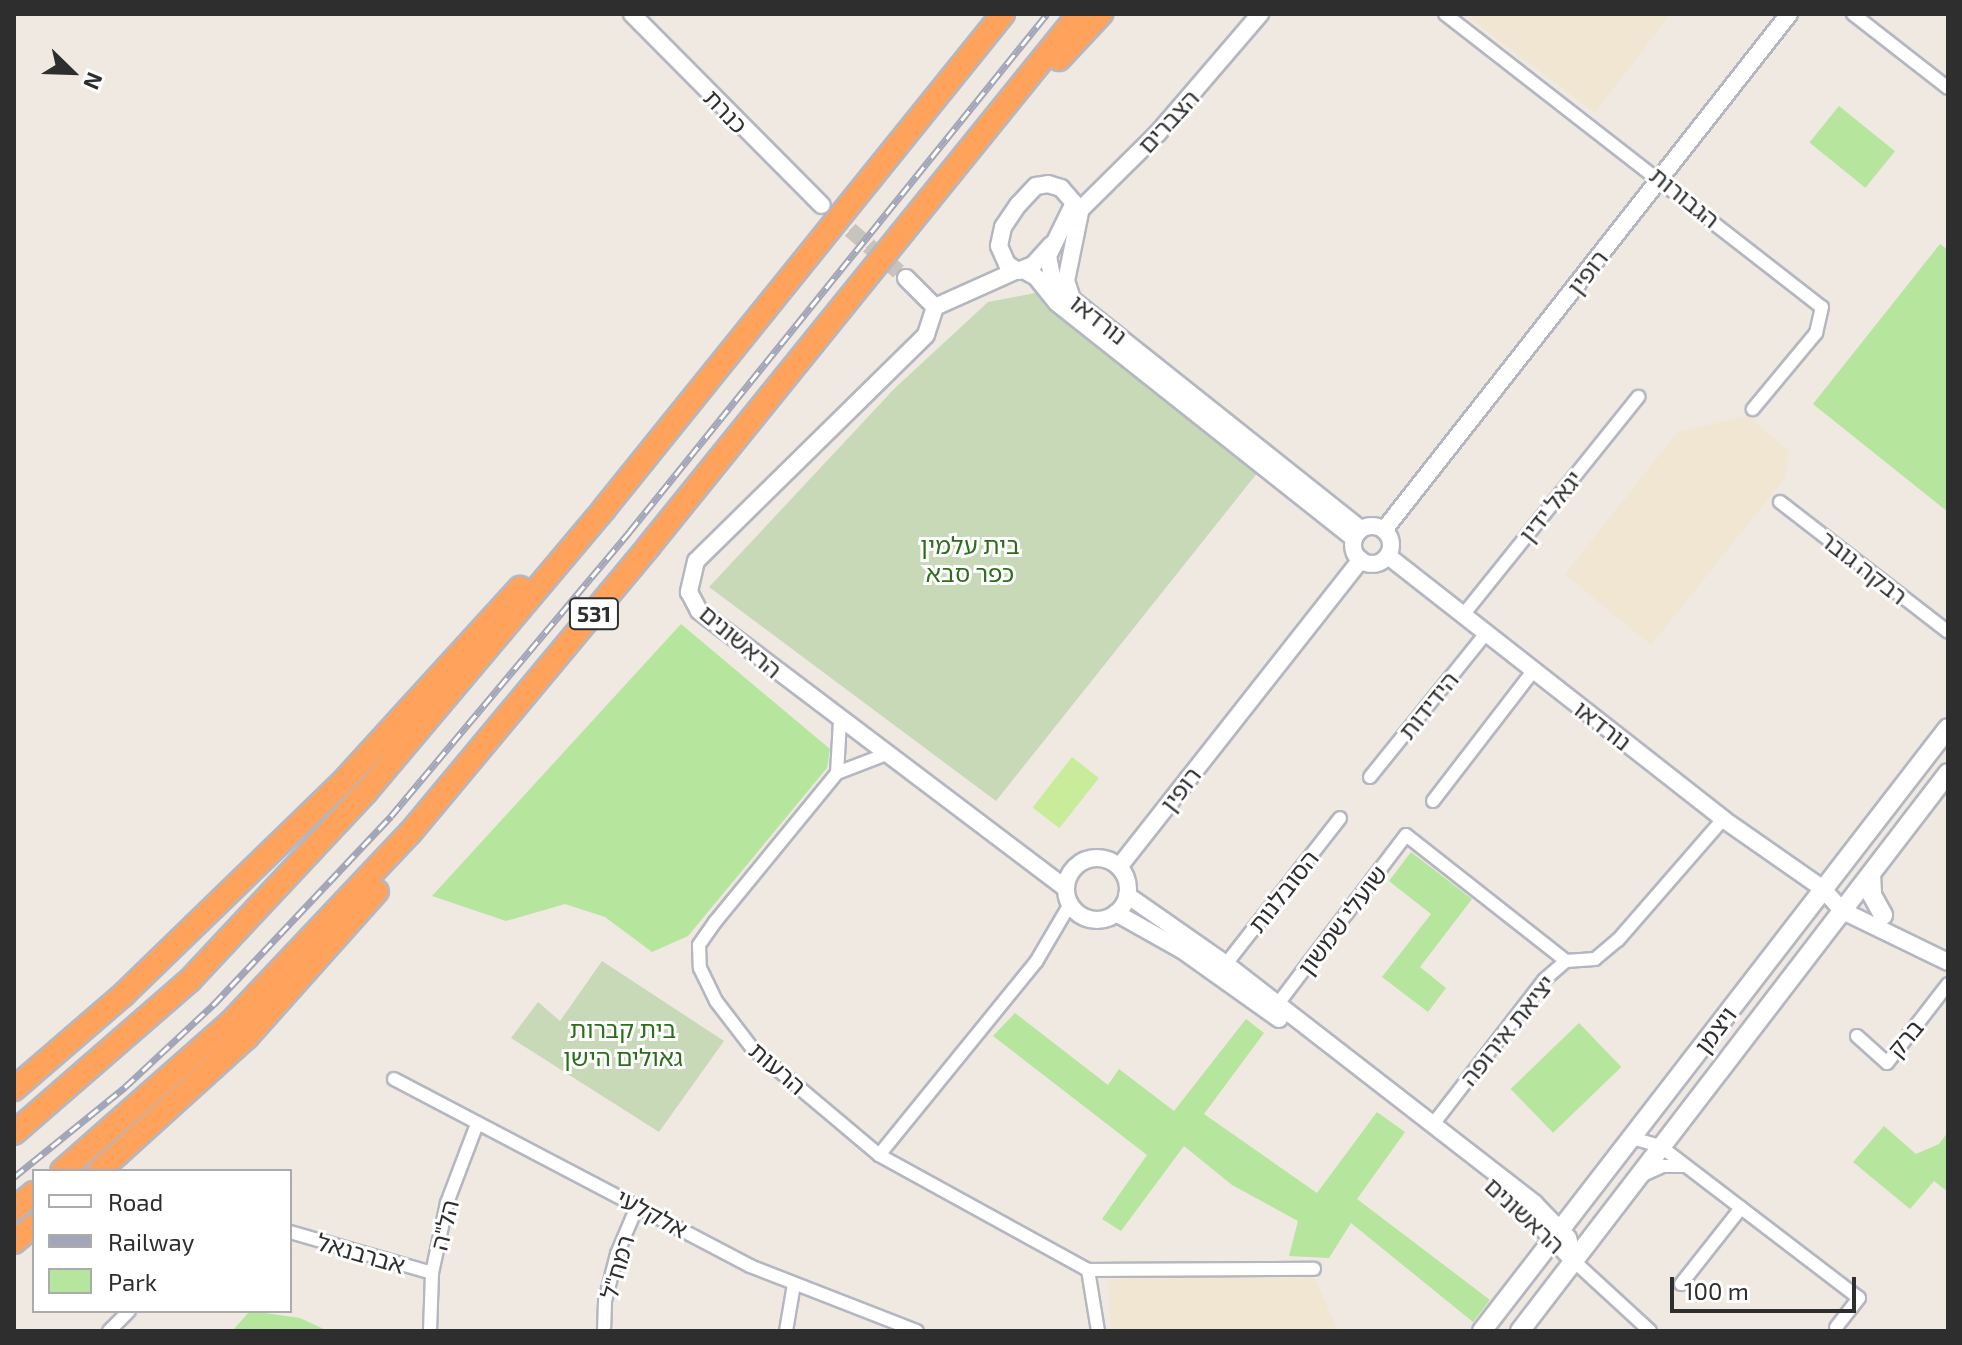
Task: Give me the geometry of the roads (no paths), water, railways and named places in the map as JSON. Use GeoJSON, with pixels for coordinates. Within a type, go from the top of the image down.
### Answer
{"type":"FeatureCollection","features":[{"type":"Feature","properties":{"kind":"highway"},"geometry":{"type":"LineString","coordinates":[[925,110],[994,14]]}},
{"type":"Feature","properties":{"kind":"highway","name":"531"},"geometry":{"type":"LineString","coordinates":[[14,1133],[140,1027],[302,864],[446,700],[1003,14]]}},
{"type":"Feature","properties":{"kind":"highway","name":"531"},"geometry":{"type":"LineString","coordinates":[[64,1169],[180,1071],[314,937],[491,738],[1079,14]]}},
{"type":"Feature","properties":{"kind":"highway"},"geometry":{"type":"LineString","coordinates":[[936,191],[1101,14]]}},
{"type":"Feature","properties":{"kind":"highway"},"geometry":{"type":"LineString","coordinates":[[14,1089],[123,995],[340,785],[663,435]]}},
{"type":"Feature","properties":{"kind":"highway"},"geometry":{"type":"LineString","coordinates":[[101,1169],[213,1070],[312,967],[412,850],[649,546]]}},
{"type":"Feature","properties":{"kind":"highway"},"geometry":{"type":"LineString","coordinates":[[14,1209],[32,1195]]}},
{"type":"Feature","properties":{"kind":"highway"},"geometry":{"type":"LineString","coordinates":[[14,1242],[32,1227]]}},
{"type":"Feature","properties":{"kind":"main road","name":"ויצמן"},"geometry":{"type":"LineString","coordinates":[[1482,1331],[1948,728]]}},
{"type":"Feature","properties":{"kind":"main road","name":"ויצמן"},"geometry":{"type":"LineString","coordinates":[[1520,1331],[1948,773]]}},
{"type":"Feature","properties":{"kind":"main road"},"geometry":{"type":"LineString","coordinates":[[1871,874],[1872,895],[1883,915]]}},
{"type":"Feature","properties":{"kind":"street","name":"כנרת"},"geometry":{"type":"LineString","coordinates":[[632,14],[822,205]]}},
{"type":"Feature","properties":{"kind":"street","name":"הצברים"},"geometry":{"type":"LineString","coordinates":[[1019,270],[1051,245],[1075,215],[1239,41],[1260,14]]}},
{"type":"Feature","properties":{"kind":"street","name":"הגבורות"},"geometry":{"type":"LineString","coordinates":[[1445,14],[1661,177],[1822,307],[1816,333],[1753,409]]}},
{"type":"Feature","properties":{"kind":"street","name":"רופין"},"geometry":{"type":"LineString","coordinates":[[1384,530],[1789,14]]}},
{"type":"Feature","properties":{"kind":"street"},"geometry":{"type":"LineString","coordinates":[[1853,14],[1948,88]]}},
{"type":"Feature","properties":{"kind":"street"},"geometry":{"type":"LineString","coordinates":[[979,287],[1002,255],[1003,227],[1036,186],[1051,184],[1069,195],[1074,206],[1066,281],[1073,300]]}},
{"type":"Feature","properties":{"kind":"street","name":"נורדאו"},"geometry":{"type":"LineString","coordinates":[[1051,245],[1049,267],[1073,300],[1358,534]]}},
{"type":"Feature","properties":{"kind":"street","name":"נורדאו"},"geometry":{"type":"LineString","coordinates":[[1002,255],[1019,270],[1036,277],[1057,303],[1358,534]]}},
{"type":"Feature","properties":{"kind":"street"},"geometry":{"type":"LineString","coordinates":[[906,278],[935,307],[1019,270]]}},
{"type":"Feature","properties":{"kind":"street","name":"הראשונים"},"geometry":{"type":"LineString","coordinates":[[935,307],[926,335],[725,532],[690,574],[689,592],[699,611],[1068,896]]}},
{"type":"Feature","properties":{"kind":"street","name":"יגאל ידין"},"geometry":{"type":"LineString","coordinates":[[1463,615],[1638,397]]}},
{"type":"Feature","properties":{"kind":"street","name":"רבקה גובר"},"geometry":{"type":"LineString","coordinates":[[1780,502],[1948,632]]}},
{"type":"Feature","properties":{"kind":"street"},"geometry":{"type":"LineString","coordinates":[[1384,530],[1391,545],[1388,556],[1372,564],[1361,560],[1358,534],[1384,530]]}},
{"type":"Feature","properties":{"kind":"street","name":"נורדאו"},"geometry":{"type":"LineString","coordinates":[[1388,556],[1723,819],[1848,903]]}},
{"type":"Feature","properties":{"kind":"street","name":"רופין"},"geometry":{"type":"LineString","coordinates":[[1119,867],[1361,560]]}},
{"type":"Feature","properties":{"kind":"street","name":"הידידות"},"geometry":{"type":"LineString","coordinates":[[1370,777],[1486,633]]}},
{"type":"Feature","properties":{"kind":"street"},"geometry":{"type":"LineString","coordinates":[[1433,801],[1534,670]]}},
{"type":"Feature","properties":{"kind":"street"},"geometry":{"type":"LineString","coordinates":[[837,773],[840,721]]}},
{"type":"Feature","properties":{"kind":"street","name":"הרעות"},"geometry":{"type":"LineString","coordinates":[[884,755],[837,773],[699,945],[700,968],[716,1001],[752,1048],[879,1155],[1088,1270],[1314,1269]]}},
{"type":"Feature","properties":{"kind":"street","name":"הסובלנות"},"geometry":{"type":"LineString","coordinates":[[1226,964],[1340,818]]}},
{"type":"Feature","properties":{"kind":"street","name":"יציאת אירופה"},"geometry":{"type":"LineString","coordinates":[[1434,1123],[1544,980],[1566,961],[1595,959],[1618,940],[1723,819]]}},
{"type":"Feature","properties":{"kind":"street","name":"שועלי שמשון"},"geometry":{"type":"LineString","coordinates":[[1277,1005],[1406,835],[1566,961]]}},
{"type":"Feature","properties":{"kind":"street"},"geometry":{"type":"LineString","coordinates":[[879,1155],[1036,962],[1081,862],[1101,858],[1119,867],[1127,895],[1116,913],[1086,918],[1068,896]]}},
{"type":"Feature","properties":{"kind":"street","name":"הראשונים"},"geometry":{"type":"LineString","coordinates":[[1127,895],[1226,964],[1434,1123],[1558,1236]]}},
{"type":"Feature","properties":{"kind":"street"},"geometry":{"type":"LineString","coordinates":[[1848,903],[1883,915],[1916,942]]}},
{"type":"Feature","properties":{"kind":"street"},"geometry":{"type":"LineString","coordinates":[[1848,903],[1948,962]]}},
{"type":"Feature","properties":{"kind":"street","name":"הראשונים"},"geometry":{"type":"LineString","coordinates":[[1116,913],[1182,950],[1282,1022],[1516,1201],[1580,1256]]}},
{"type":"Feature","properties":{"kind":"street","name":"ברק"},"geometry":{"type":"LineString","coordinates":[[1857,1036],[1887,1063],[1948,984]]}},
{"type":"Feature","properties":{"kind":"street","name":"אלקלעי"},"geometry":{"type":"LineString","coordinates":[[394,1079],[638,1204],[750,1266],[917,1331]]}},
{"type":"Feature","properties":{"kind":"street","name":"הל\"ה"},"geometry":{"type":"LineString","coordinates":[[430,1331],[432,1273],[447,1203],[477,1124]]}},
{"type":"Feature","properties":{"kind":"street"},"geometry":{"type":"LineString","coordinates":[[1632,1138],[1660,1146],[1859,1298],[1836,1327]]}},
{"type":"Feature","properties":{"kind":"street"},"geometry":{"type":"LineString","coordinates":[[1632,1184],[1663,1166],[1687,1167]]}},
{"type":"Feature","properties":{"kind":"street","name":"רמח\"ל"},"geometry":{"type":"LineString","coordinates":[[604,1331],[617,1254],[638,1204]]}},
{"type":"Feature","properties":{"kind":"street"},"geometry":{"type":"LineString","coordinates":[[1681,1284],[1741,1208]]}},
{"type":"Feature","properties":{"kind":"street","name":"אברבנאל"},"geometry":{"type":"LineString","coordinates":[[292,1233],[432,1273]]}},
{"type":"Feature","properties":{"kind":"street"},"geometry":{"type":"LineString","coordinates":[[1580,1256],[1599,1284],[1650,1331]]}},
{"type":"Feature","properties":{"kind":"street"},"geometry":{"type":"LineString","coordinates":[[1088,1270],[1098,1331]]}},
{"type":"Feature","properties":{"kind":"street"},"geometry":{"type":"LineString","coordinates":[[786,1331],[794,1284]]}},
{"type":"Feature","properties":{"kind":"street"},"geometry":{"type":"LineString","coordinates":[[109,1331],[127,1313]]}},
{"type":"Feature","properties":{"kind":"tunnel"},"geometry":{"type":"LineString","coordinates":[[832,214],[906,278]]}},
{"type":"Feature","properties":{"kind":"railway"},"geometry":{"type":"LineString","coordinates":[[14,1177],[125,1087],[214,1004],[391,816],[630,531],[1047,14]]}},
{"type":"Feature","properties":{"kind":"park label","name":"בית עלמין כפר סבא"},"geometry":{"type":"Point","coordinates":[970,559]}},
{"type":"Feature","properties":{"kind":"park label","name":"בית קברות גאולים הישן"},"geometry":{"type":"Point","coordinates":[623,1043]}}]}
